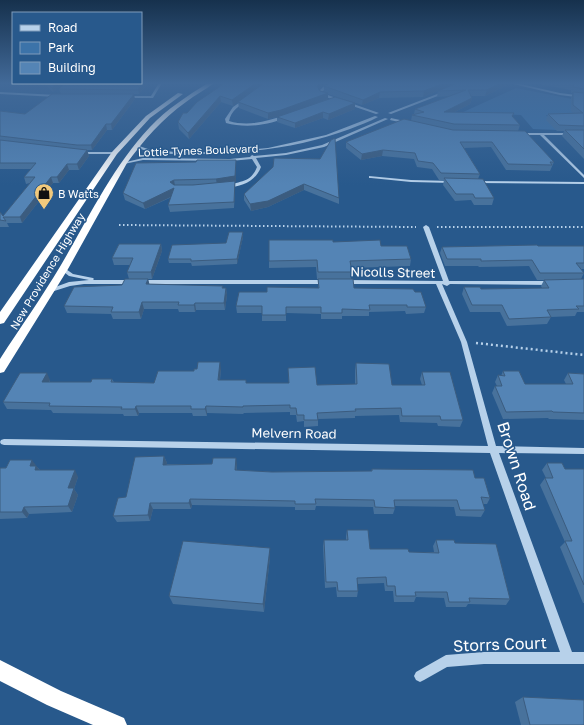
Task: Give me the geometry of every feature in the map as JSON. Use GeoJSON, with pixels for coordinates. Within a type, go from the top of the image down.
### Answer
{"type":"FeatureCollection","features":[{"type":"Feature","properties":{"kind":"highway","name":"New Providence Highway"},"geometry":{"type":"LineString","coordinates":[[0,320],[4,309],[114,153],[149,117]]}},
{"type":"Feature","properties":{"kind":"highway","name":"New Providence Highway"},"geometry":{"type":"LineString","coordinates":[[0,370],[50,291],[124,164],[136,146],[164,117]]}},
{"type":"Feature","properties":{"kind":"highway"},"geometry":{"type":"LineString","coordinates":[[0,670],[54,698],[117,725]]}},
{"type":"Feature","properties":{"kind":"street"},"geometry":{"type":"LineString","coordinates":[[227,117],[227,122],[242,125],[256,124],[282,117]]}},
{"type":"Feature","properties":{"kind":"street","name":"Lottie Tynes Boulevard"},"geometry":{"type":"LineString","coordinates":[[136,146],[151,152],[176,153],[249,151],[308,142],[327,136],[372,117]]}},
{"type":"Feature","properties":{"kind":"street"},"geometry":{"type":"LineString","coordinates":[[382,117],[414,125]]}},
{"type":"Feature","properties":{"kind":"street"},"geometry":{"type":"LineString","coordinates":[[389,119],[393,117]]}},
{"type":"Feature","properties":{"kind":"street","name":"Lottie Tynes Boulevard"},"geometry":{"type":"LineString","coordinates":[[124,164],[143,159],[196,160],[254,158],[286,154],[323,146],[389,119]]}},
{"type":"Feature","properties":{"kind":"street"},"geometry":{"type":"LineString","coordinates":[[513,134],[584,134]]}},
{"type":"Feature","properties":{"kind":"street"},"geometry":{"type":"LineString","coordinates":[[541,134],[584,177]]}},
{"type":"Feature","properties":{"kind":"street"},"geometry":{"type":"LineString","coordinates":[[220,188],[233,186],[250,180],[258,172],[259,167],[249,151]]}},
{"type":"Feature","properties":{"kind":"street"},"geometry":{"type":"LineString","coordinates":[[76,153],[114,153]]}},
{"type":"Feature","properties":{"kind":"street"},"geometry":{"type":"LineString","coordinates":[[371,177],[411,181],[456,182]]}},
{"type":"Feature","properties":{"kind":"street"},"geometry":{"type":"LineString","coordinates":[[472,182],[584,183]]}},
{"type":"Feature","properties":{"kind":"street","name":"Brown Road"},"geometry":{"type":"LineString","coordinates":[[426,227],[443,284],[464,342],[493,449],[568,658]]}},
{"type":"Feature","properties":{"kind":"street"},"geometry":{"type":"LineString","coordinates":[[63,269],[71,275],[105,282]]}},
{"type":"Feature","properties":{"kind":"street"},"geometry":{"type":"LineString","coordinates":[[50,291],[69,284],[105,282]]}},
{"type":"Feature","properties":{"kind":"street","name":"Nicolls Street"},"geometry":{"type":"LineString","coordinates":[[105,282],[443,284],[554,283]]}},
{"type":"Feature","properties":{"kind":"street","name":"Melvern Road"},"geometry":{"type":"LineString","coordinates":[[4,442],[584,450]]}},
{"type":"Feature","properties":{"kind":"street","name":"Storrs Court"},"geometry":{"type":"LineString","coordinates":[[420,676],[446,661],[484,658],[584,658]]}},
{"type":"Feature","properties":{"kind":"path"},"geometry":{"type":"LineString","coordinates":[[119,225],[584,228]]}},
{"type":"Feature","properties":{"kind":"path"},"geometry":{"type":"LineString","coordinates":[[464,342],[584,355]]}},
{"type":"Feature","properties":{"kind":"green space"},"geometry":{"type":"Polygon","coordinates":[[[523,117],[547,117],[558,130],[533,129],[523,117]]]}},
{"type":"Feature","properties":{"kind":"building"},"geometry":{"type":"Polygon","coordinates":[[[0,117],[116,117],[111,124],[106,124],[91,145],[77,145],[0,136],[0,117]]]}},
{"type":"Feature","properties":{"kind":"building"},"geometry":{"type":"Polygon","coordinates":[[[181,117],[202,117],[188,133],[178,122],[181,117]]]}},
{"type":"Feature","properties":{"kind":"building"},"geometry":{"type":"Polygon","coordinates":[[[277,117],[311,117],[295,123],[277,117]]]}},
{"type":"Feature","properties":{"kind":"building"},"geometry":{"type":"Polygon","coordinates":[[[421,117],[513,117],[520,125],[454,124],[421,117]]]}},
{"type":"Feature","properties":{"kind":"building"},"geometry":{"type":"Polygon","coordinates":[[[551,117],[584,117],[584,126],[559,125],[551,117]]]}},
{"type":"Feature","properties":{"kind":"building"},"geometry":{"type":"Polygon","coordinates":[[[404,119],[453,130],[525,131],[554,162],[550,162],[552,165],[508,164],[492,142],[460,142],[480,174],[441,173],[433,163],[418,161],[415,153],[383,150],[362,154],[346,142],[404,119]]]}},
{"type":"Feature","properties":{"kind":"building"},"geometry":{"type":"Polygon","coordinates":[[[565,130],[584,130],[584,149],[565,130]]]}},
{"type":"Feature","properties":{"kind":"building"},"geometry":{"type":"Polygon","coordinates":[[[335,138],[339,198],[304,184],[268,201],[250,204],[244,194],[273,167],[274,158],[320,159],[331,140],[335,138]]]}},
{"type":"Feature","properties":{"kind":"building"},"geometry":{"type":"Polygon","coordinates":[[[0,140],[87,150],[77,164],[67,164],[57,177],[51,177],[20,217],[3,217],[6,221],[0,220],[0,212],[3,216],[35,177],[24,177],[36,163],[0,163],[0,140]]]}},
{"type":"Feature","properties":{"kind":"building"},"geometry":{"type":"Polygon","coordinates":[[[197,160],[236,160],[235,176],[216,179],[174,180],[170,182],[174,185],[193,185],[235,181],[234,202],[168,205],[174,188],[143,203],[123,193],[136,163],[196,162],[197,160]]]}},
{"type":"Feature","properties":{"kind":"building"},"geometry":{"type":"Polygon","coordinates":[[[444,178],[483,179],[494,198],[475,198],[473,194],[456,194],[444,178]]]}},
{"type":"Feature","properties":{"kind":"building"},"geometry":{"type":"Polygon","coordinates":[[[229,232],[243,232],[237,259],[191,261],[191,259],[168,259],[172,245],[226,243],[229,232]]]}},
{"type":"Feature","properties":{"kind":"building"},"geometry":{"type":"Polygon","coordinates":[[[269,240],[333,240],[333,242],[380,240],[381,246],[407,246],[411,259],[350,261],[352,272],[318,272],[317,260],[269,261],[269,240]]]}},
{"type":"Feature","properties":{"kind":"building"},"geometry":{"type":"Polygon","coordinates":[[[119,244],[161,244],[151,272],[127,272],[133,258],[112,258],[119,244]]]}},
{"type":"Feature","properties":{"kind":"building"},"geometry":{"type":"Polygon","coordinates":[[[537,245],[584,246],[584,263],[576,263],[584,273],[540,273],[532,260],[481,261],[481,259],[447,259],[442,247],[537,245]]]}},
{"type":"Feature","properties":{"kind":"building"},"geometry":{"type":"Polygon","coordinates":[[[125,279],[148,279],[146,284],[223,286],[222,288],[226,288],[224,303],[195,303],[194,305],[178,305],[179,302],[142,302],[139,312],[111,312],[113,307],[64,306],[74,287],[122,285],[125,279]]]}},
{"type":"Feature","properties":{"kind":"building"},"geometry":{"type":"Polygon","coordinates":[[[318,279],[353,279],[354,288],[413,289],[415,292],[421,292],[426,307],[407,307],[407,305],[369,305],[370,310],[342,309],[342,313],[321,313],[321,307],[286,307],[286,315],[262,315],[262,306],[236,306],[239,292],[267,292],[267,287],[319,288],[318,279]]]}},
{"type":"Feature","properties":{"kind":"building"},"geometry":{"type":"Polygon","coordinates":[[[584,279],[584,306],[576,306],[579,309],[547,310],[551,317],[509,319],[502,305],[472,305],[464,287],[480,287],[481,289],[549,288],[544,280],[584,279]]]}},
{"type":"Feature","properties":{"kind":"building"},"geometry":{"type":"Polygon","coordinates":[[[198,362],[220,362],[218,380],[246,380],[246,383],[289,383],[288,368],[315,367],[317,385],[357,384],[356,363],[389,364],[392,385],[425,385],[422,372],[450,372],[463,420],[441,420],[440,416],[402,416],[401,408],[355,409],[356,411],[317,413],[318,420],[304,420],[304,415],[297,415],[296,408],[290,408],[290,405],[243,407],[206,406],[205,409],[191,409],[191,406],[136,406],[135,409],[121,409],[122,407],[49,406],[50,403],[3,402],[20,373],[47,373],[42,382],[91,382],[92,379],[112,379],[111,382],[154,383],[158,371],[194,371],[194,369],[197,369],[198,362]]]}},
{"type":"Feature","properties":{"kind":"building"},"geometry":{"type":"Polygon","coordinates":[[[503,371],[519,371],[525,384],[573,384],[568,373],[584,374],[584,413],[552,411],[506,412],[495,386],[502,386],[498,375],[505,376],[503,371]]]}},
{"type":"Feature","properties":{"kind":"building"},"geometry":{"type":"Polygon","coordinates":[[[164,456],[163,465],[212,464],[213,458],[236,458],[235,470],[272,472],[372,471],[372,469],[473,470],[475,478],[484,478],[490,498],[481,497],[485,510],[460,510],[457,500],[394,500],[395,508],[375,507],[374,500],[315,499],[316,504],[295,504],[295,501],[190,499],[189,503],[150,503],[148,515],[113,516],[118,498],[126,497],[135,457],[164,456]]]}},
{"type":"Feature","properties":{"kind":"building"},"geometry":{"type":"Polygon","coordinates":[[[10,460],[32,460],[30,466],[36,466],[35,470],[75,470],[68,488],[74,488],[68,506],[24,507],[22,512],[0,512],[0,468],[6,468],[10,460]]]}},
{"type":"Feature","properties":{"kind":"building"},"geometry":{"type":"Polygon","coordinates":[[[547,463],[562,463],[565,469],[584,469],[584,585],[565,541],[572,541],[545,478],[553,478],[547,463]]]}},
{"type":"Feature","properties":{"kind":"building"},"geometry":{"type":"Polygon","coordinates":[[[347,530],[368,530],[370,549],[408,549],[409,552],[439,553],[436,540],[454,540],[455,543],[496,544],[510,599],[469,598],[470,602],[449,602],[447,592],[415,592],[416,596],[396,596],[395,586],[387,586],[386,577],[357,578],[358,591],[338,591],[337,582],[326,582],[324,540],[348,540],[347,530]]]}},
{"type":"Feature","properties":{"kind":"building"},"geometry":{"type":"Polygon","coordinates":[[[183,541],[270,548],[263,604],[169,596],[183,541]]]}},
{"type":"Feature","properties":{"kind":"building"},"geometry":{"type":"Polygon","coordinates":[[[523,697],[584,700],[584,725],[530,725],[523,697]]]}},
{"type":"Feature","properties":{"kind":"place","name":"B Watts"},"geometry":{"type":"Point","coordinates":[44,210]}}]}
